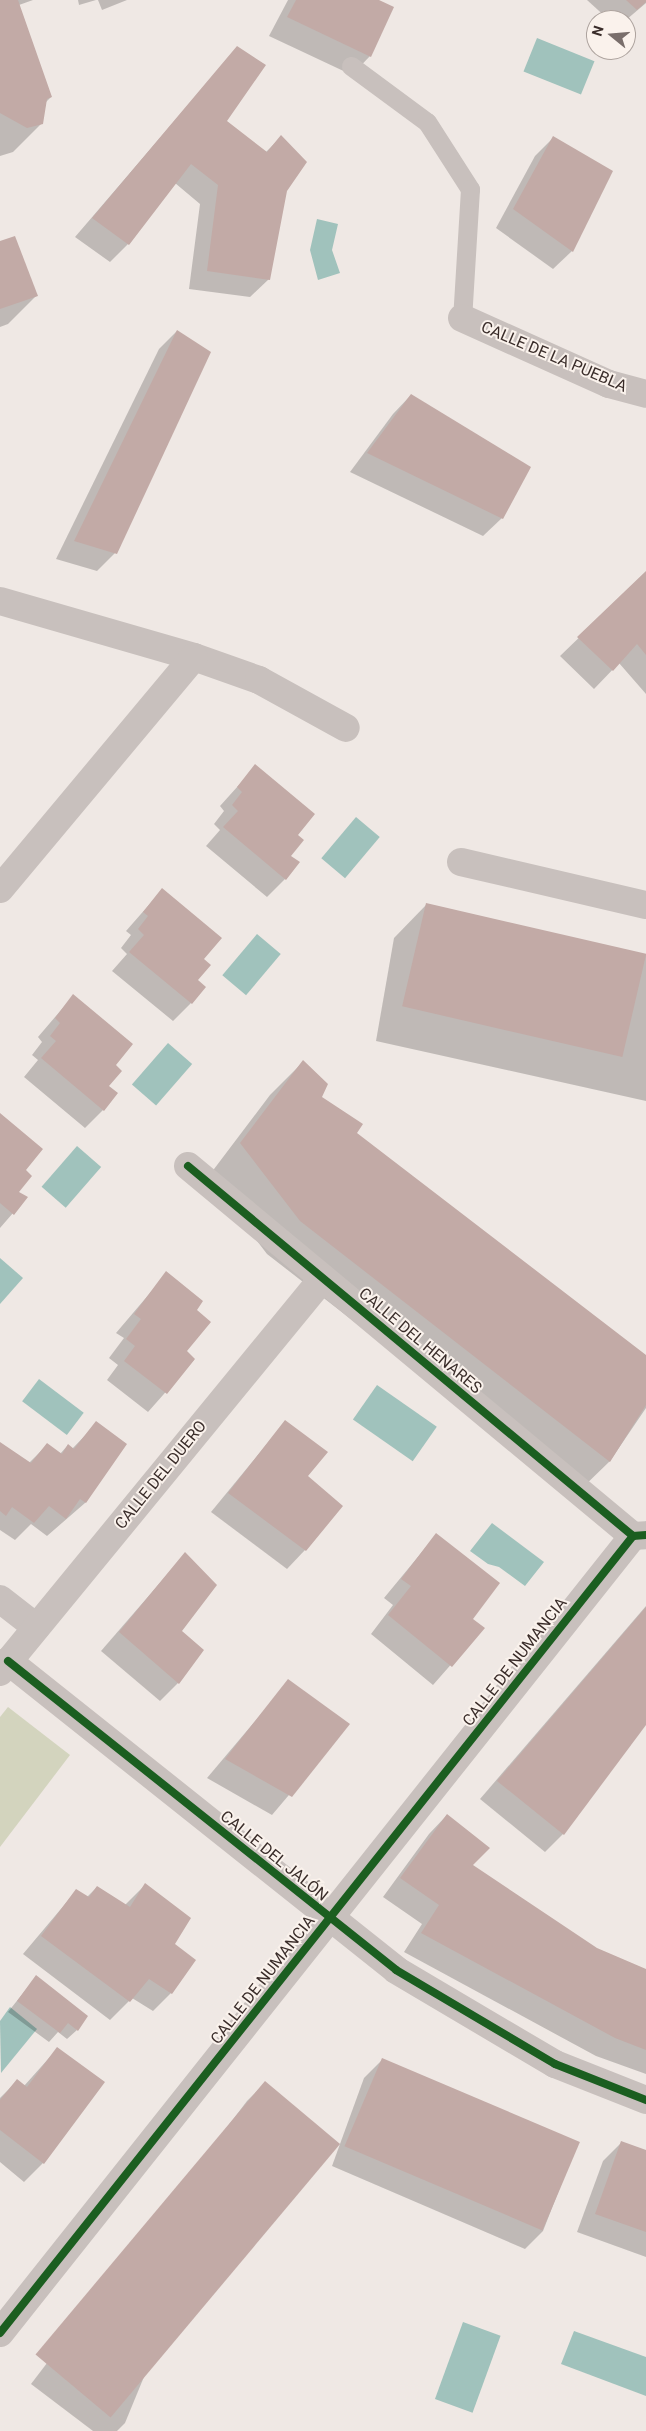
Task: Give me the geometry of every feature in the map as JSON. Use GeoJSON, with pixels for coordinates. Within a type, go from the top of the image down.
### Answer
{"type":"FeatureCollection","features":[{"type":"Feature","properties":{"kind":"street","name":"CALLE DE LA PUEBLA"},"geometry":{"type":"LineString","coordinates":[[462,318],[610,384],[646,394]]}},
{"type":"Feature","properties":{"kind":"street"},"geometry":{"type":"LineString","coordinates":[[0,601],[194,657],[259,680],[346,728]]}},
{"type":"Feature","properties":{"kind":"street"},"geometry":{"type":"LineString","coordinates":[[0,888],[194,657]]}},
{"type":"Feature","properties":{"kind":"street"},"geometry":{"type":"LineString","coordinates":[[461,862],[646,905]]}},
{"type":"Feature","properties":{"kind":"street","name":"CALLE DEL HENARES"},"geometry":{"type":"LineString","coordinates":[[188,1166],[640,1535]]}},
{"type":"Feature","properties":{"kind":"street","name":"CALLE DEL DUERO"},"geometry":{"type":"LineString","coordinates":[[4,1666],[323,1278]]}},
{"type":"Feature","properties":{"kind":"street","name":"CALLE DE NUMANCIA"},"geometry":{"type":"LineString","coordinates":[[0,2333],[330,1918],[640,1535]]}},
{"type":"Feature","properties":{"kind":"street"},"geometry":{"type":"LineString","coordinates":[[0,1599],[36,1627]]}},
{"type":"Feature","properties":{"kind":"street","name":"CALLE DEL JALÓN"},"geometry":{"type":"LineString","coordinates":[[4,1666],[396,1970],[555,2064],[646,2100]]}},
{"type":"Feature","properties":{"kind":"lane"},"geometry":{"type":"LineString","coordinates":[[351,66],[427,122],[470,189],[462,318]]}},
{"type":"Feature","properties":{"kind":"green space"},"geometry":{"type":"Polygon","coordinates":[[[8,1707],[70,1755],[0,1847],[0,1717],[8,1707]]]}},
{"type":"Feature","properties":{"kind":"water"},"geometry":{"type":"Polygon","coordinates":[[[537,38],[586,58],[586,60],[594,61],[581,95],[524,71],[537,38]]]}},
{"type":"Feature","properties":{"kind":"water"},"geometry":{"type":"Polygon","coordinates":[[[317,219],[338,224],[332,250],[340,273],[318,280],[310,250],[317,219]]]}},
{"type":"Feature","properties":{"kind":"water"},"geometry":{"type":"Polygon","coordinates":[[[356,817],[380,837],[345,878],[321,858],[356,817]]]}},
{"type":"Feature","properties":{"kind":"water"},"geometry":{"type":"Polygon","coordinates":[[[257,934],[281,954],[246,995],[222,975],[257,934]]]}},
{"type":"Feature","properties":{"kind":"water"},"geometry":{"type":"Polygon","coordinates":[[[168,1043],[192,1064],[156,1106],[132,1085],[168,1043]]]}},
{"type":"Feature","properties":{"kind":"water"},"geometry":{"type":"Polygon","coordinates":[[[77,1146],[101,1167],[66,1208],[42,1187],[77,1146]]]}},
{"type":"Feature","properties":{"kind":"water"},"geometry":{"type":"Polygon","coordinates":[[[0,1258],[23,1278],[0,1304],[0,1258]]]}},
{"type":"Feature","properties":{"kind":"water"},"geometry":{"type":"Polygon","coordinates":[[[39,1379],[84,1413],[67,1435],[22,1401],[39,1379]]]}},
{"type":"Feature","properties":{"kind":"water"},"geometry":{"type":"Polygon","coordinates":[[[377,1385],[437,1427],[413,1461],[353,1419],[377,1385]]]}},
{"type":"Feature","properties":{"kind":"water"},"geometry":{"type":"Polygon","coordinates":[[[492,1523],[544,1562],[525,1586],[499,1567],[488,1564],[470,1551],[492,1523]]]}},
{"type":"Feature","properties":{"kind":"water"},"geometry":{"type":"Polygon","coordinates":[[[10,2007],[37,2029],[1,2073],[0,2021],[10,2007]]]}},
{"type":"Feature","properties":{"kind":"water"},"geometry":{"type":"Polygon","coordinates":[[[463,2322],[501,2336],[473,2413],[435,2399],[463,2322]]]}},
{"type":"Feature","properties":{"kind":"water"},"geometry":{"type":"Polygon","coordinates":[[[574,2331],[646,2357],[646,2396],[561,2364],[574,2331]]]}},
{"type":"Feature","properties":{"kind":"building"},"geometry":{"type":"Polygon","coordinates":[[[0,0],[18,0],[52,97],[47,99],[43,124],[27,128],[0,113],[0,0]]]}},
{"type":"Feature","properties":{"kind":"building"},"geometry":{"type":"Polygon","coordinates":[[[296,0],[379,0],[394,7],[371,57],[287,17],[296,0]]]}},
{"type":"Feature","properties":{"kind":"building"},"geometry":{"type":"Polygon","coordinates":[[[626,0],[646,0],[646,2],[637,10],[626,0]]]}},
{"type":"Feature","properties":{"kind":"building"},"geometry":{"type":"Polygon","coordinates":[[[237,46],[266,65],[227,121],[267,152],[281,135],[307,162],[287,191],[270,280],[207,271],[218,185],[191,164],[129,245],[92,218],[237,46]]]}},
{"type":"Feature","properties":{"kind":"building"},"geometry":{"type":"Polygon","coordinates":[[[553,136],[613,171],[573,252],[513,209],[553,136]]]}},
{"type":"Feature","properties":{"kind":"building"},"geometry":{"type":"Polygon","coordinates":[[[15,236],[38,296],[0,309],[0,241],[15,236]]]}},
{"type":"Feature","properties":{"kind":"building"},"geometry":{"type":"Polygon","coordinates":[[[177,330],[211,352],[117,554],[74,541],[177,330]]]}},
{"type":"Feature","properties":{"kind":"building"},"geometry":{"type":"Polygon","coordinates":[[[411,394],[531,467],[503,519],[367,453],[411,394]]]}},
{"type":"Feature","properties":{"kind":"building"},"geometry":{"type":"Polygon","coordinates":[[[646,571],[646,655],[637,644],[613,671],[577,637],[646,571]]]}},
{"type":"Feature","properties":{"kind":"building"},"geometry":{"type":"Polygon","coordinates":[[[255,764],[315,814],[298,835],[304,840],[291,856],[300,862],[286,880],[223,827],[238,811],[232,805],[242,792],[237,787],[255,764]]]}},
{"type":"Feature","properties":{"kind":"building"},"geometry":{"type":"Polygon","coordinates":[[[162,888],[222,938],[204,959],[211,965],[198,980],[206,987],[192,1004],[129,952],[144,935],[138,929],[148,916],[143,912],[162,888]]]}},
{"type":"Feature","properties":{"kind":"building"},"geometry":{"type":"Polygon","coordinates":[[[426,903],[646,954],[622,1057],[402,1006],[426,903]]]}},
{"type":"Feature","properties":{"kind":"building"},"geometry":{"type":"Polygon","coordinates":[[[73,994],[133,1044],[116,1065],[122,1071],[109,1086],[118,1093],[104,1111],[41,1058],[56,1041],[50,1036],[60,1023],[55,1018],[73,994]]]}},
{"type":"Feature","properties":{"kind":"building"},"geometry":{"type":"Polygon","coordinates":[[[303,1060],[328,1084],[322,1097],[363,1124],[357,1133],[646,1355],[646,1405],[610,1462],[300,1221],[240,1143],[303,1060]]]}},
{"type":"Feature","properties":{"kind":"building"},"geometry":{"type":"Polygon","coordinates":[[[0,1113],[43,1149],[26,1170],[32,1176],[19,1192],[28,1197],[14,1215],[0,1203],[0,1113]]]}},
{"type":"Feature","properties":{"kind":"building"},"geometry":{"type":"Polygon","coordinates":[[[166,1271],[203,1301],[197,1310],[211,1322],[187,1351],[195,1359],[167,1394],[124,1361],[135,1346],[126,1339],[141,1319],[134,1314],[166,1271]]]}},
{"type":"Feature","properties":{"kind":"building"},"geometry":{"type":"Polygon","coordinates":[[[285,1420],[328,1452],[308,1476],[343,1506],[306,1551],[228,1493],[285,1420]]]}},
{"type":"Feature","properties":{"kind":"building"},"geometry":{"type":"Polygon","coordinates":[[[96,1421],[127,1444],[86,1503],[80,1499],[66,1519],[49,1506],[34,1523],[12,1507],[6,1516],[0,1511],[0,1442],[31,1463],[47,1443],[62,1454],[68,1444],[74,1449],[96,1421]]]}},
{"type":"Feature","properties":{"kind":"building"},"geometry":{"type":"Polygon","coordinates":[[[436,1533],[500,1583],[473,1619],[485,1628],[452,1667],[388,1615],[411,1586],[401,1579],[436,1533]]]}},
{"type":"Feature","properties":{"kind":"building"},"geometry":{"type":"Polygon","coordinates":[[[185,1552],[217,1585],[182,1631],[204,1650],[179,1684],[119,1632],[185,1552]]]}},
{"type":"Feature","properties":{"kind":"building"},"geometry":{"type":"Polygon","coordinates":[[[646,1607],[646,1725],[564,1835],[497,1781],[646,1607]]]}},
{"type":"Feature","properties":{"kind":"building"},"geometry":{"type":"Polygon","coordinates":[[[288,1679],[350,1724],[292,1797],[225,1759],[288,1679]]]}},
{"type":"Feature","properties":{"kind":"building"},"geometry":{"type":"Polygon","coordinates":[[[447,1814],[490,1848],[473,1865],[597,1948],[646,1969],[646,2050],[615,2038],[421,1933],[439,1905],[400,1878],[447,1814]]]}},
{"type":"Feature","properties":{"kind":"building"},"geometry":{"type":"Polygon","coordinates":[[[145,1883],[191,1918],[175,1944],[196,1960],[172,1994],[149,1979],[130,2002],[41,1936],[76,1889],[89,1897],[97,1886],[130,1907],[145,1883]]]}},
{"type":"Feature","properties":{"kind":"building"},"geometry":{"type":"Polygon","coordinates":[[[36,1975],[88,2016],[78,2031],[68,2023],[60,2033],[17,2001],[36,1975]]]}},
{"type":"Feature","properties":{"kind":"building"},"geometry":{"type":"Polygon","coordinates":[[[57,2047],[105,2082],[44,2164],[0,2130],[0,2100],[17,2079],[27,2087],[57,2047]]]}},
{"type":"Feature","properties":{"kind":"building"},"geometry":{"type":"Polygon","coordinates":[[[382,2058],[580,2142],[542,2230],[344,2146],[382,2058]]]}},
{"type":"Feature","properties":{"kind":"building"},"geometry":{"type":"Polygon","coordinates":[[[265,2081],[340,2144],[111,2417],[36,2354],[265,2081]]]}},
{"type":"Feature","properties":{"kind":"building"},"geometry":{"type":"Polygon","coordinates":[[[621,2141],[646,2150],[646,2232],[595,2214],[621,2141]]]}},
{"type":"Feature","properties":{"kind":"cycle path"},"geometry":{"type":"LineString","coordinates":[[188,1166],[633,1536]]}},
{"type":"Feature","properties":{"kind":"cycle path"},"geometry":{"type":"LineString","coordinates":[[0,2333],[633,1536],[646,1535]]}},
{"type":"Feature","properties":{"kind":"cycle path"},"geometry":{"type":"LineString","coordinates":[[8,1661],[396,1970],[555,2064],[646,2100]]}}]}
